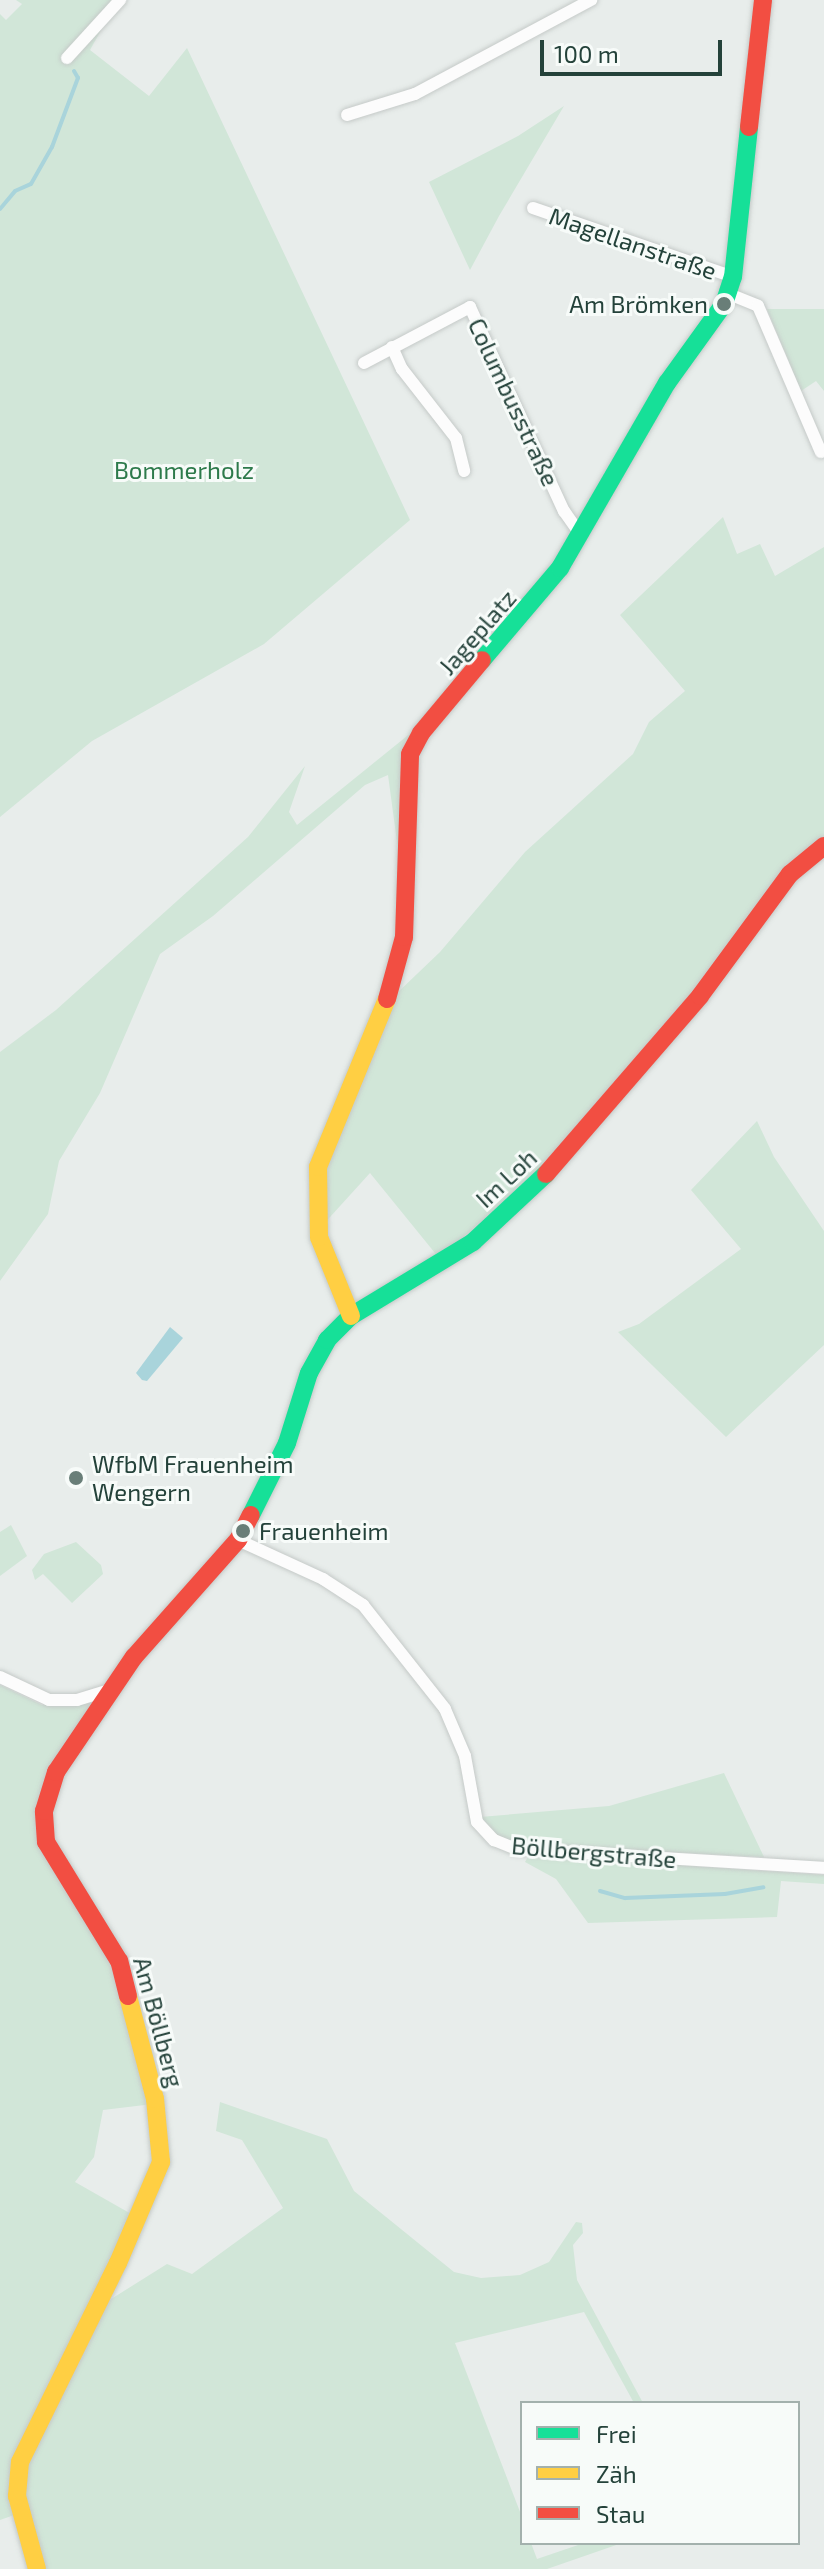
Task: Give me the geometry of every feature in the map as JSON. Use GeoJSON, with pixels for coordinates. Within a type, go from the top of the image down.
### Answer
{"type":"FeatureCollection","features":[{"type":"Feature","properties":{"kind":"street"},"geometry":{"type":"LineString","coordinates":[[67,58],[120,0]]}},
{"type":"Feature","properties":{"kind":"street"},"geometry":{"type":"LineString","coordinates":[[347,115],[415,94],[591,0]]}},
{"type":"Feature","properties":{"kind":"street","name":"Jageplatz"},"geometry":{"type":"LineString","coordinates":[[351,1316],[319,1237],[318,1167],[386,1004],[404,937],[410,754],[421,733],[528,612],[560,568],[578,531],[667,383],[697,348],[731,286],[763,0]]}},
{"type":"Feature","properties":{"kind":"street","name":"Magellanstraße"},"geometry":{"type":"LineString","coordinates":[[533,208],[731,286]]}},
{"type":"Feature","properties":{"kind":"street"},"geometry":{"type":"LineString","coordinates":[[731,286],[758,306],[821,452]]}},
{"type":"Feature","properties":{"kind":"street","name":"Columbusstraße"},"geometry":{"type":"LineString","coordinates":[[364,363],[470,307],[564,511],[578,531]]}},
{"type":"Feature","properties":{"kind":"street"},"geometry":{"type":"LineString","coordinates":[[392,347],[402,369],[456,438],[464,471]]}},
{"type":"Feature","properties":{"kind":"street","name":"Im Loh"},"geometry":{"type":"LineString","coordinates":[[238,1540],[287,1443],[309,1373],[327,1340],[351,1316],[473,1242],[573,1148],[588,1119],[700,996],[790,874],[824,846]]}},
{"type":"Feature","properties":{"kind":"street","name":"Am Böllberg"},"geometry":{"type":"LineString","coordinates":[[37,2569],[17,2496],[20,2462],[118,2263],[161,2162],[155,2099],[123,1972],[106,1934],[52,1858],[43,1828],[56,1772],[100,1715],[111,1690],[238,1540]]}},
{"type":"Feature","properties":{"kind":"street","name":"Böllbergstraße"},"geometry":{"type":"LineString","coordinates":[[238,1540],[323,1579],[363,1605],[445,1709],[465,1756],[477,1822],[494,1840],[516,1849],[824,1868]]}},
{"type":"Feature","properties":{"kind":"street"},"geometry":{"type":"LineString","coordinates":[[0,1677],[49,1700],[77,1700],[111,1690]]}},
{"type":"Feature","properties":{"kind":"green space","name":"Bommerholz"},"geometry":{"type":"Polygon","coordinates":[[[16,0],[118,0],[90,50],[149,96],[187,48],[410,520],[264,644],[92,741],[0,817],[0,14],[6,20],[22,4],[16,0]]]}},
{"type":"Feature","properties":{"kind":"green space"},"geometry":{"type":"Polygon","coordinates":[[[564,106],[470,270],[429,182],[518,136],[564,106]]]}},
{"type":"Feature","properties":{"kind":"green space"},"geometry":{"type":"Polygon","coordinates":[[[767,309],[824,309],[824,391],[816,381],[801,391],[767,309]]]}},
{"type":"Feature","properties":{"kind":"green space"},"geometry":{"type":"Polygon","coordinates":[[[723,517],[737,554],[760,544],[775,576],[824,547],[824,842],[563,1150],[439,1258],[370,1173],[321,1227],[322,1171],[395,995],[440,952],[525,852],[633,754],[649,722],[685,691],[620,615],[723,517]]]}},
{"type":"Feature","properties":{"kind":"green space"},"geometry":{"type":"Polygon","coordinates":[[[412,732],[402,879],[388,775],[365,785],[213,916],[160,954],[100,1093],[59,1161],[48,1214],[0,1281],[0,1052],[56,1010],[248,837],[305,766],[289,812],[297,825],[412,732]]]}},
{"type":"Feature","properties":{"kind":"green space"},"geometry":{"type":"Polygon","coordinates":[[[757,1121],[774,1157],[824,1231],[824,1345],[726,1437],[618,1332],[639,1324],[741,1249],[691,1190],[757,1121]]]}},
{"type":"Feature","properties":{"kind":"green space"},"geometry":{"type":"Polygon","coordinates":[[[11,1525],[27,1556],[0,1576],[0,1532],[11,1525]]]}},
{"type":"Feature","properties":{"kind":"green space"},"geometry":{"type":"Polygon","coordinates":[[[76,1542],[101,1565],[103,1574],[72,1603],[43,1574],[35,1580],[32,1570],[44,1554],[76,1542]]]}},
{"type":"Feature","properties":{"kind":"green space"},"geometry":{"type":"Polygon","coordinates":[[[0,1685],[42,1705],[94,1704],[39,1811],[103,1936],[153,2104],[103,2110],[94,2157],[75,2182],[133,2215],[43,2405],[17,2514],[0,2520],[0,1685]]]}},
{"type":"Feature","properties":{"kind":"green space"},"geometry":{"type":"Polygon","coordinates":[[[724,1773],[764,1857],[514,1844],[498,1837],[480,1817],[609,1806],[724,1773]]]}},
{"type":"Feature","properties":{"kind":"green space"},"geometry":{"type":"Polygon","coordinates":[[[529,1855],[824,1875],[824,1884],[781,1881],[777,1917],[588,1923],[556,1879],[525,1862],[529,1855]]]}},
{"type":"Feature","properties":{"kind":"green space"},"geometry":{"type":"Polygon","coordinates":[[[220,2102],[327,2139],[354,2191],[454,2272],[481,2278],[520,2275],[549,2262],[576,2222],[582,2223],[583,2233],[573,2245],[577,2280],[642,2401],[633,2401],[584,2312],[455,2343],[520,2512],[520,2545],[532,2545],[537,2559],[578,2545],[616,2545],[547,2569],[41,2569],[18,2483],[100,2306],[167,2264],[192,2274],[283,2208],[242,2140],[216,2131],[220,2102]]]}},
{"type":"Feature","properties":{"kind":"water"},"geometry":{"type":"Polygon","coordinates":[[[170,1327],[183,1338],[147,1381],[142,1380],[136,1373],[170,1327]]]}},
{"type":"Feature","properties":{"kind":"waterway"},"geometry":{"type":"LineString","coordinates":[[0,209],[15,191],[31,184],[52,147],[78,78],[74,71]]}},
{"type":"Feature","properties":{"kind":"waterway"},"geometry":{"type":"LineString","coordinates":[[600,1891],[625,1898],[725,1894],[763,1887]]}},
{"type":"Feature","properties":{"kind":"traffic: fast"},"geometry":{"type":"LineString","coordinates":[[482,660],[560,568],[667,383],[724,304],[733,277],[749,127]]}},
{"type":"Feature","properties":{"kind":"traffic: fast"},"geometry":{"type":"LineString","coordinates":[[251,1515],[287,1443],[309,1373],[327,1340],[351,1316],[473,1242],[546,1174]]}},
{"type":"Feature","properties":{"kind":"traffic: slow"},"geometry":{"type":"LineString","coordinates":[[351,1316],[319,1237],[318,1167],[387,999]]}},
{"type":"Feature","properties":{"kind":"traffic: slow"},"geometry":{"type":"LineString","coordinates":[[37,2569],[17,2496],[20,2462],[118,2263],[161,2162],[155,2099],[128,1996]]}},
{"type":"Feature","properties":{"kind":"traffic: jam"},"geometry":{"type":"LineString","coordinates":[[749,127],[763,0]]}},
{"type":"Feature","properties":{"kind":"traffic: jam"},"geometry":{"type":"LineString","coordinates":[[387,999],[404,937],[410,754],[421,733],[482,660]]}},
{"type":"Feature","properties":{"kind":"traffic: jam"},"geometry":{"type":"LineString","coordinates":[[546,1174],[700,996],[790,874],[824,846]]}},
{"type":"Feature","properties":{"kind":"traffic: jam"},"geometry":{"type":"LineString","coordinates":[[128,1996],[119,1961],[46,1842],[44,1811],[56,1772],[134,1657],[238,1540],[251,1515]]}},
{"type":"Feature","properties":{"kind":"place","name":"Am Brömken"},"geometry":{"type":"Point","coordinates":[724,304]}},
{"type":"Feature","properties":{"kind":"place","name":"WfbM Frauenheim Wengern"},"geometry":{"type":"Point","coordinates":[76,1478]}},
{"type":"Feature","properties":{"kind":"place","name":"Frauenheim"},"geometry":{"type":"Point","coordinates":[243,1531]}}]}
